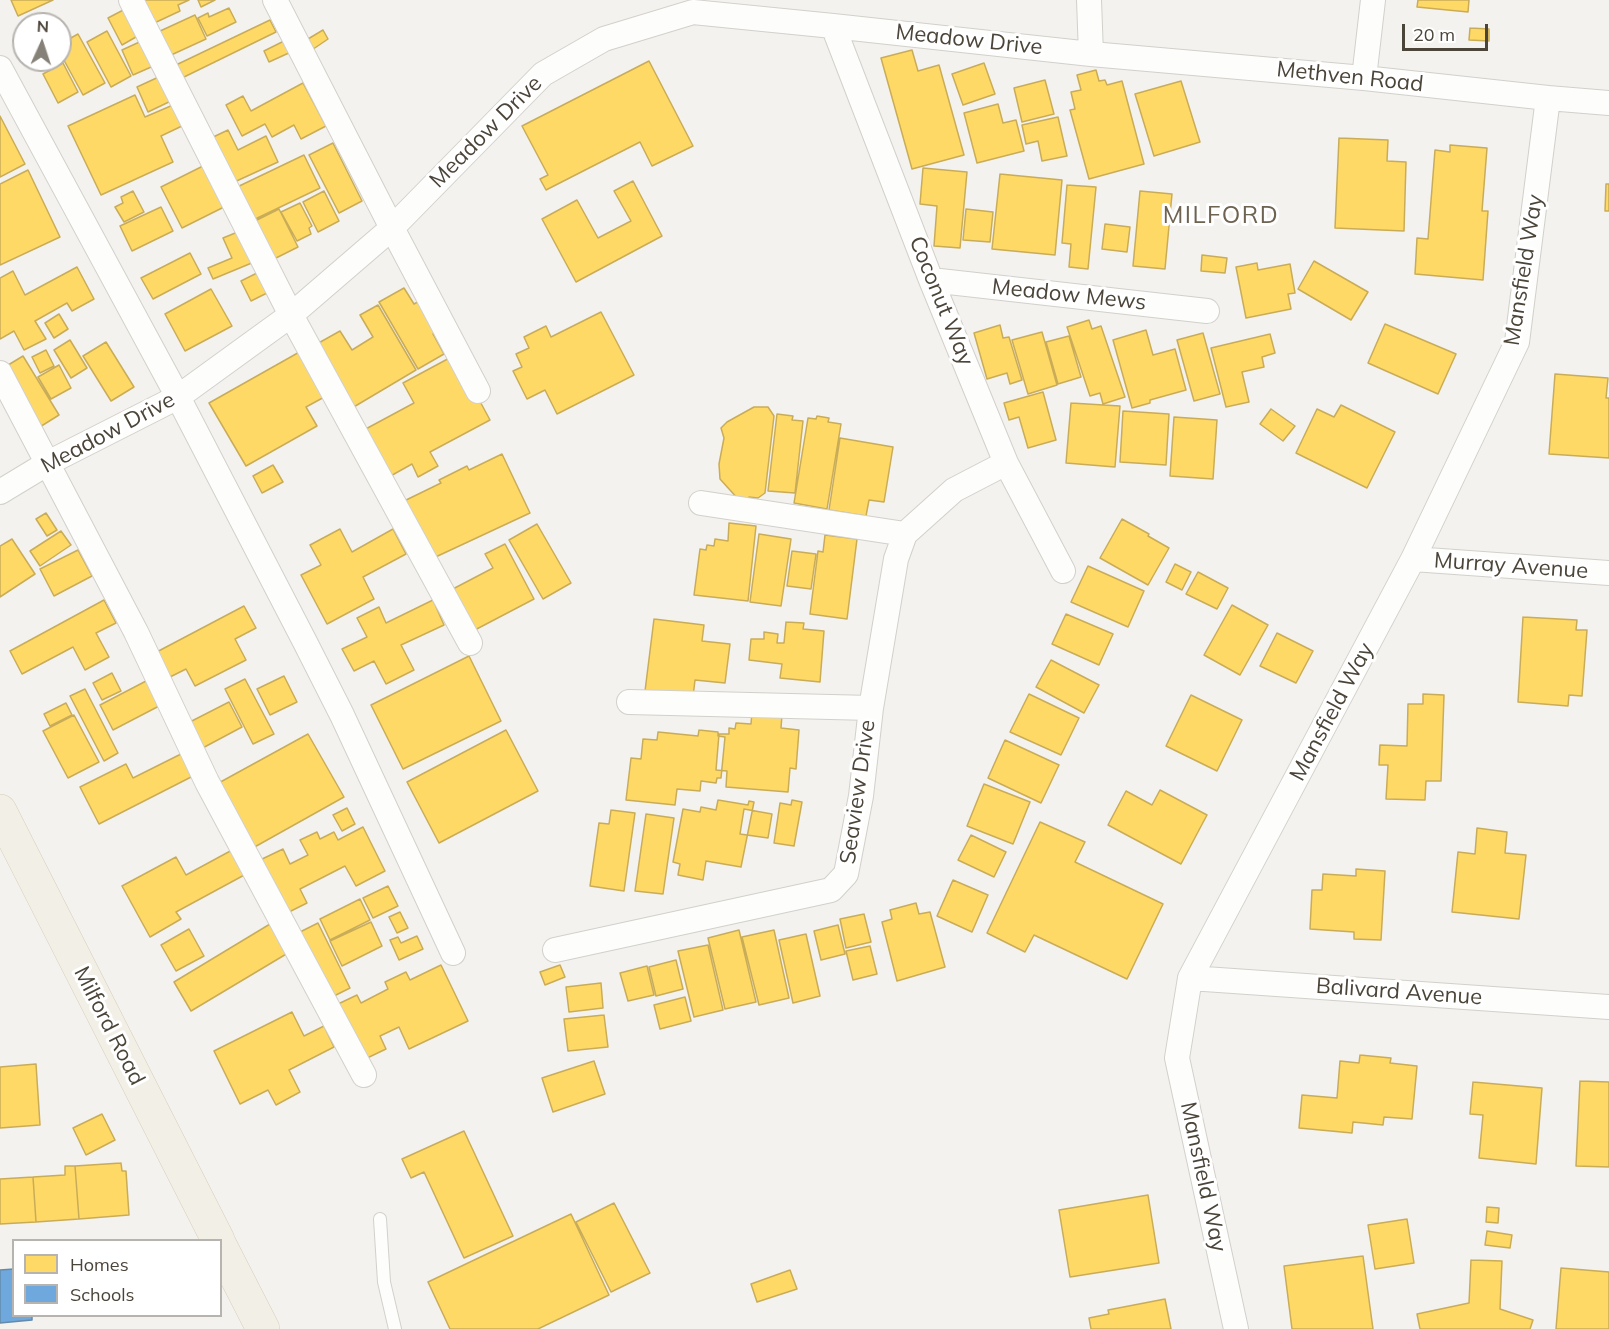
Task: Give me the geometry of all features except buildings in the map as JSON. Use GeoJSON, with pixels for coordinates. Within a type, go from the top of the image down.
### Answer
{"type":"FeatureCollection","features":[{"type":"Feature","properties":{"kind":"main road","name":"Milford Road"},"geometry":{"type":"LineString","coordinates":[[0,811],[217,1239]]}},
{"type":"Feature","properties":{"kind":"main road"},"geometry":{"type":"LineString","coordinates":[[222,1249],[263,1329]]}},
{"type":"Feature","properties":{"kind":"street"},"geometry":{"type":"LineString","coordinates":[[131,0],[291,315],[470,643]]}},
{"type":"Feature","properties":{"kind":"street"},"geometry":{"type":"LineString","coordinates":[[275,0],[478,391]]}},
{"type":"Feature","properties":{"kind":"street"},"geometry":{"type":"LineString","coordinates":[[1089,0],[1091,54]]}},
{"type":"Feature","properties":{"kind":"street"},"geometry":{"type":"LineString","coordinates":[[1364,78],[1373,0]]}},
{"type":"Feature","properties":{"kind":"street","name":"Meadow Drive"},"geometry":{"type":"LineString","coordinates":[[0,492],[48,463],[178,397],[291,315],[392,228],[543,74],[604,39],[693,12],[1091,54]]}},
{"type":"Feature","properties":{"kind":"street","name":"Coconut Way"},"geometry":{"type":"LineString","coordinates":[[833,26],[931,280],[1006,463],[1063,571]]}},
{"type":"Feature","properties":{"kind":"street","name":"Methven Road"},"geometry":{"type":"LineString","coordinates":[[1091,54],[1364,78],[1609,103]]}},
{"type":"Feature","properties":{"kind":"street"},"geometry":{"type":"LineString","coordinates":[[0,68],[178,397],[337,705],[453,952]]}},
{"type":"Feature","properties":{"kind":"street","name":"Mansfield Way"},"geometry":{"type":"LineString","coordinates":[[1236,1329],[1177,1058],[1190,978],[1413,560],[1517,342],[1548,98]]}},
{"type":"Feature","properties":{"kind":"street","name":"Meadow Mews"},"geometry":{"type":"LineString","coordinates":[[931,280],[1207,311]]}},
{"type":"Feature","properties":{"kind":"street"},"geometry":{"type":"LineString","coordinates":[[0,373],[136,632],[207,782],[364,1075]]}},
{"type":"Feature","properties":{"kind":"street","name":"Seaview Drive"},"geometry":{"type":"LineString","coordinates":[[555,950],[831,890],[846,874],[861,796],[871,708],[896,559],[905,534],[954,490],[1006,463]]}},
{"type":"Feature","properties":{"kind":"street"},"geometry":{"type":"LineString","coordinates":[[701,503],[905,534]]}},
{"type":"Feature","properties":{"kind":"street","name":"Murray Avenue"},"geometry":{"type":"LineString","coordinates":[[1413,560],[1609,573]]}},
{"type":"Feature","properties":{"kind":"street"},"geometry":{"type":"LineString","coordinates":[[629,702],[871,708]]}},
{"type":"Feature","properties":{"kind":"street","name":"Balivard Avenue"},"geometry":{"type":"LineString","coordinates":[[1190,978],[1609,1007]]}},
{"type":"Feature","properties":{"kind":"lane"},"geometry":{"type":"LineString","coordinates":[[380,1220],[384,1282],[395,1329]]}},
{"type":"Feature","properties":{"kind":"district","name":"MILFORD"},"geometry":{"type":"Point","coordinates":[1221,216]}}]}
